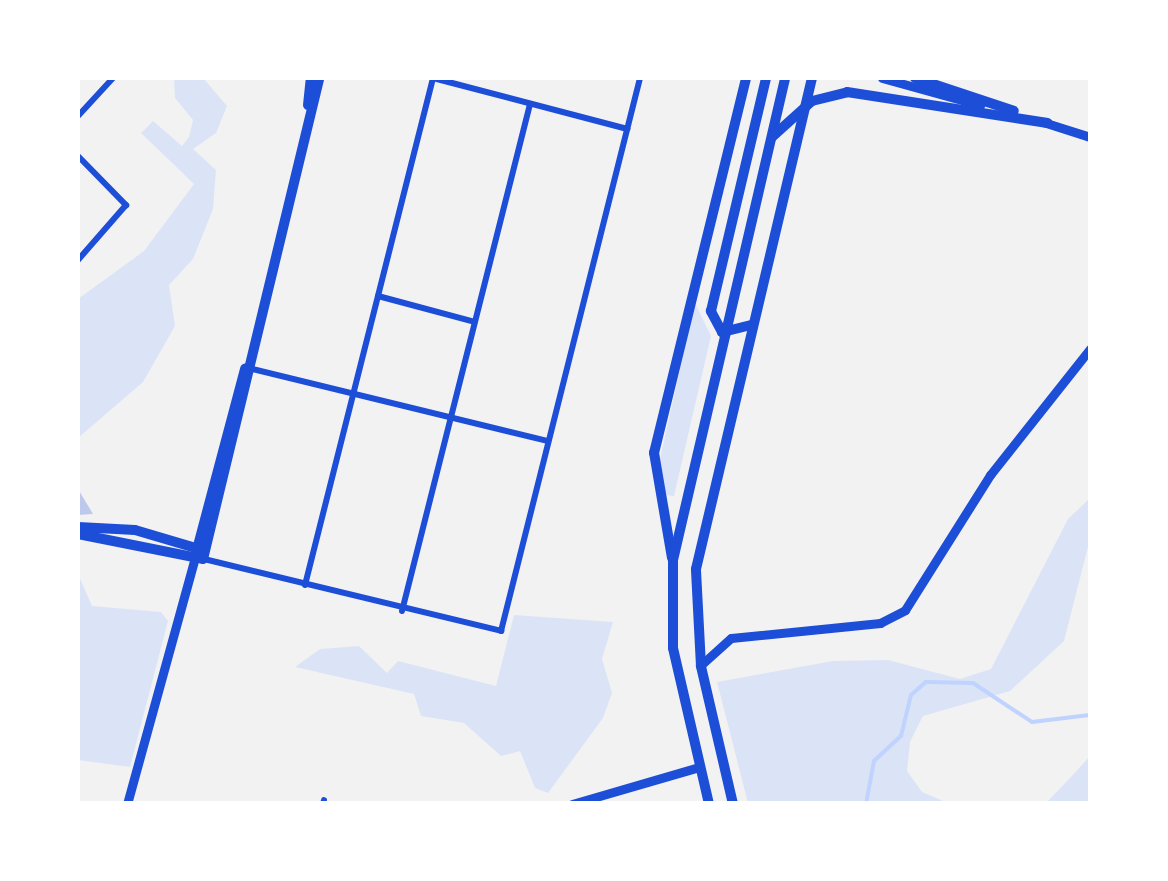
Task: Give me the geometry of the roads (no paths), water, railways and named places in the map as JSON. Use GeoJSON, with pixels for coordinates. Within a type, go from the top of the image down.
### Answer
{"type":"FeatureCollection","features":[{"type":"Feature","properties":{"kind":"main road"},"geometry":{"type":"LineString","coordinates":[[78,530],[200,554],[249,368],[315,78]]}},
{"type":"Feature","properties":{"kind":"main road"},"geometry":{"type":"LineString","coordinates":[[709,804],[673,648],[672,560],[654,454],[746,78]]}},
{"type":"Feature","properties":{"kind":"main road"},"geometry":{"type":"LineString","coordinates":[[722,332],[711,311],[766,98],[766,78]]}},
{"type":"Feature","properties":{"kind":"main road"},"geometry":{"type":"LineString","coordinates":[[672,560],[781,78]]}},
{"type":"Feature","properties":{"kind":"main road"},"geometry":{"type":"LineString","coordinates":[[766,98],[781,78]]}},
{"type":"Feature","properties":{"kind":"main road"},"geometry":{"type":"LineString","coordinates":[[733,804],[701,666],[700,542],[812,78]]}},
{"type":"Feature","properties":{"kind":"main road"},"geometry":{"type":"LineString","coordinates":[[914,78],[1048,123]]}},
{"type":"Feature","properties":{"kind":"main road"},"geometry":{"type":"LineString","coordinates":[[770,140],[805,105],[864,92],[1048,123]]}},
{"type":"Feature","properties":{"kind":"main road"},"geometry":{"type":"LineString","coordinates":[[722,332],[752,325]]}},
{"type":"Feature","properties":{"kind":"street"},"geometry":{"type":"LineString","coordinates":[[78,116],[114,78]]}},
{"type":"Feature","properties":{"kind":"street"},"geometry":{"type":"LineString","coordinates":[[306,585],[434,78],[626,128]]}},
{"type":"Feature","properties":{"kind":"street"},"geometry":{"type":"LineString","coordinates":[[127,804],[200,554],[492,634],[502,629],[640,78]]}},
{"type":"Feature","properties":{"kind":"street"},"geometry":{"type":"LineString","coordinates":[[882,78],[1090,137]]}},
{"type":"Feature","properties":{"kind":"street"},"geometry":{"type":"LineString","coordinates":[[402,611],[530,104]]}},
{"type":"Feature","properties":{"kind":"street"},"geometry":{"type":"LineString","coordinates":[[78,156],[126,204],[78,260]]}},
{"type":"Feature","properties":{"kind":"street"},"geometry":{"type":"LineString","coordinates":[[378,296],[475,322]]}},
{"type":"Feature","properties":{"kind":"street"},"geometry":{"type":"LineString","coordinates":[[701,666],[730,638],[880,623],[905,610],[984,483],[1090,349]]}},
{"type":"Feature","properties":{"kind":"street"},"geometry":{"type":"LineString","coordinates":[[249,368],[548,441]]}},
{"type":"Feature","properties":{"kind":"street"},"geometry":{"type":"LineString","coordinates":[[572,803],[699,767]]}},
{"type":"Feature","properties":{"kind":"waterway"},"geometry":{"type":"LineString","coordinates":[[866,804],[874,761],[901,736],[911,695],[926,682],[973,683],[1032,722],[1090,715]]}}]}
